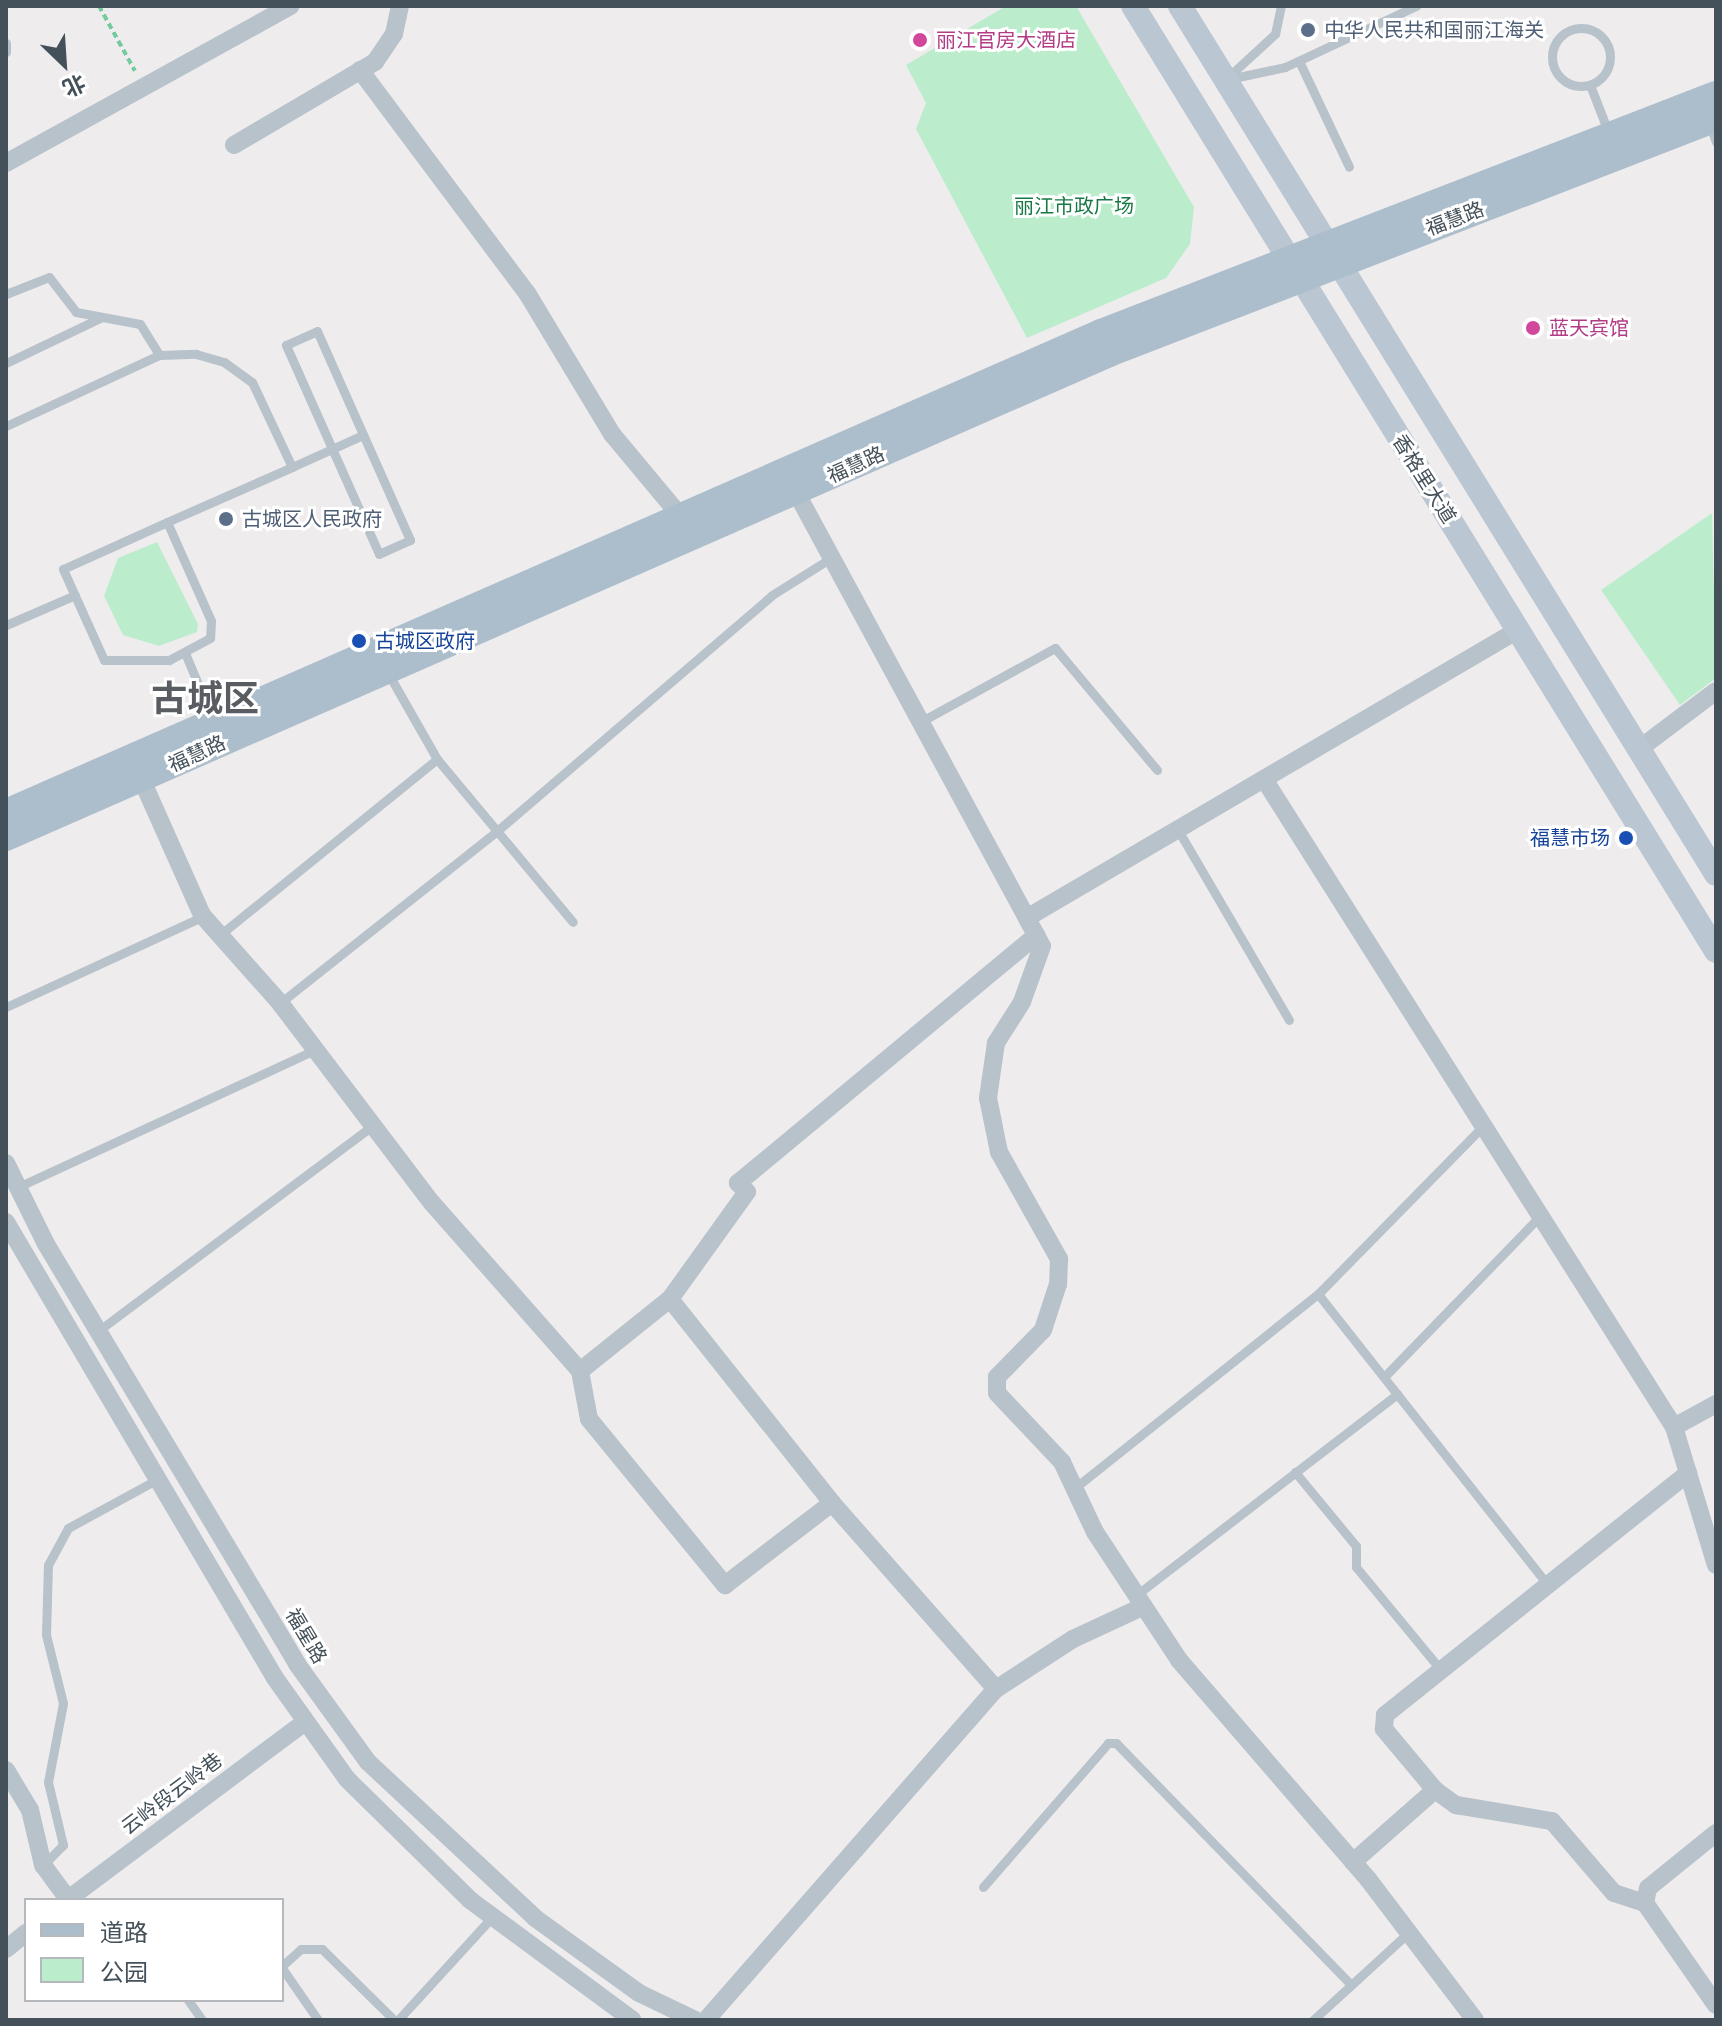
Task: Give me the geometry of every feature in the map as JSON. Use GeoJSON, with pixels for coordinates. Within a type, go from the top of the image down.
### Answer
{"type":"FeatureCollection","features":[{"type":"Feature","properties":{"kind":"main road","name":"香格里大道"},"geometry":{"type":"LineString","coordinates":[[1133,6],[1716,951]]}},
{"type":"Feature","properties":{"kind":"main road","name":"香格里大道"},"geometry":{"type":"LineString","coordinates":[[1180,6],[1716,874]]}},
{"type":"Feature","properties":{"kind":"main road","name":"福慧路"},"geometry":{"type":"LineString","coordinates":[[1334,255],[1610,135],[1714,119]]}},
{"type":"Feature","properties":{"kind":"main road","name":"福慧路"},"geometry":{"type":"LineString","coordinates":[[6,837],[1295,270],[1714,119]]}},
{"type":"Feature","properties":{"kind":"main road","name":"福慧路"},"geometry":{"type":"LineString","coordinates":[[6,813],[1101,333],[1295,270]]}},
{"type":"Feature","properties":{"kind":"street"},"geometry":{"type":"LineString","coordinates":[[6,163],[290,6]]}},
{"type":"Feature","properties":{"kind":"street"},"geometry":{"type":"LineString","coordinates":[[234,145],[360,70],[389,44],[400,6]]}},
{"type":"Feature","properties":{"kind":"street"},"geometry":{"type":"LineString","coordinates":[[360,70],[527,293],[612,434],[682,518]]}},
{"type":"Feature","properties":{"kind":"street"},"geometry":{"type":"LineString","coordinates":[[796,492],[1030,916],[1037,935],[1039,958],[996,1043],[988,1098],[999,1152],[1059,1259],[1058,1284],[1043,1330],[995,1383],[1076,1487],[1139,1601],[1211,1700],[1410,1931],[1475,2020]]}},
{"type":"Feature","properties":{"kind":"street"},"geometry":{"type":"LineString","coordinates":[[1030,916],[1518,630]]}},
{"type":"Feature","properties":{"kind":"street"},"geometry":{"type":"LineString","coordinates":[[1639,749],[1716,691]]}},
{"type":"Feature","properties":{"kind":"street"},"geometry":{"type":"LineString","coordinates":[[141,778],[204,916],[317,1049],[372,1126],[580,1371],[589,1419],[725,1585],[832,1503]]}},
{"type":"Feature","properties":{"kind":"street"},"geometry":{"type":"LineString","coordinates":[[1264,779],[1674,1427],[1716,1565]]}},
{"type":"Feature","properties":{"kind":"street"},"geometry":{"type":"LineString","coordinates":[[580,1371],[670,1299],[747,1192],[738,1183],[1037,935]]}},
{"type":"Feature","properties":{"kind":"street","name":"福星路"},"geometry":{"type":"LineString","coordinates":[[6,1163],[98,1331],[297,1664],[368,1762],[441,1839],[535,1918],[639,1993],[695,2020]]}},
{"type":"Feature","properties":{"kind":"street"},"geometry":{"type":"LineString","coordinates":[[6,1222],[156,1480],[304,1723],[378,1814],[492,1917],[633,2020]]}},
{"type":"Feature","properties":{"kind":"street"},"geometry":{"type":"LineString","coordinates":[[670,1299],[832,1503],[996,1689]]}},
{"type":"Feature","properties":{"kind":"street"},"geometry":{"type":"LineString","coordinates":[[1674,1427],[1716,1404]]}},
{"type":"Feature","properties":{"kind":"street"},"geometry":{"type":"LineString","coordinates":[[1688,1473],[1385,1715],[1384,1729],[1435,1790],[1456,1805],[1552,1821],[1614,1893],[1645,1903],[1716,2005]]}},
{"type":"Feature","properties":{"kind":"street"},"geometry":{"type":"LineString","coordinates":[[706,2020],[996,1689],[1139,1601]]}},
{"type":"Feature","properties":{"kind":"street","name":"云岭段云岭巷"},"geometry":{"type":"LineString","coordinates":[[71,1898],[304,1723]]}},
{"type":"Feature","properties":{"kind":"street"},"geometry":{"type":"LineString","coordinates":[[6,1770],[30,1810],[43,1865],[67,1898]]}},
{"type":"Feature","properties":{"kind":"street"},"geometry":{"type":"LineString","coordinates":[[1353,1862],[1435,1790]]}},
{"type":"Feature","properties":{"kind":"street"},"geometry":{"type":"LineString","coordinates":[[1645,1903],[1648,1888],[1716,1833]]}},
{"type":"Feature","properties":{"kind":"street"},"geometry":{"type":"LineString","coordinates":[[6,1949],[24,1935]]}},
{"type":"Feature","properties":{"kind":"lane"},"geometry":{"type":"LineString","coordinates":[[1225,79],[1275,34],[1281,6]]}},
{"type":"Feature","properties":{"kind":"lane"},"geometry":{"type":"LineString","coordinates":[[1225,79],[1299,61],[1416,6]]}},
{"type":"Feature","properties":{"kind":"lane"},"geometry":{"type":"LineString","coordinates":[[1581,25],[1600,35],[1612,69],[1590,85],[1575,91],[1563,81],[1551,52],[1557,35],[1581,25]]}},
{"type":"Feature","properties":{"kind":"lane"},"geometry":{"type":"LineString","coordinates":[[6,43],[6,52]]}},
{"type":"Feature","properties":{"kind":"lane"},"geometry":{"type":"LineString","coordinates":[[1299,61],[1349,167]]}},
{"type":"Feature","properties":{"kind":"lane"},"geometry":{"type":"LineString","coordinates":[[1590,85],[1610,135]]}},
{"type":"Feature","properties":{"kind":"lane"},"geometry":{"type":"LineString","coordinates":[[6,294],[49,277],[72,310],[140,324],[159,355]]}},
{"type":"Feature","properties":{"kind":"lane"},"geometry":{"type":"LineString","coordinates":[[6,363],[102,317]]}},
{"type":"Feature","properties":{"kind":"lane"},"geometry":{"type":"LineString","coordinates":[[317,331],[410,540],[379,554],[332,449],[286,345],[317,331]]}},
{"type":"Feature","properties":{"kind":"lane"},"geometry":{"type":"LineString","coordinates":[[6,426],[159,355],[196,354],[242,373],[259,393],[292,467]]}},
{"type":"Feature","properties":{"kind":"lane"},"geometry":{"type":"LineString","coordinates":[[167,522],[212,627],[207,642],[185,653],[104,660],[63,569],[167,522],[363,435]]}},
{"type":"Feature","properties":{"kind":"lane"},"geometry":{"type":"LineString","coordinates":[[280,1003],[497,831],[772,595],[832,557]]}},
{"type":"Feature","properties":{"kind":"lane"},"geometry":{"type":"LineString","coordinates":[[6,625],[75,595]]}},
{"type":"Feature","properties":{"kind":"lane"},"geometry":{"type":"LineString","coordinates":[[922,721],[1055,648],[1157,770]]}},
{"type":"Feature","properties":{"kind":"lane"},"geometry":{"type":"LineString","coordinates":[[185,653],[215,723]]}},
{"type":"Feature","properties":{"kind":"lane"},"geometry":{"type":"LineString","coordinates":[[387,671],[437,759],[573,922]]}},
{"type":"Feature","properties":{"kind":"lane"},"geometry":{"type":"LineString","coordinates":[[221,934],[437,759]]}},
{"type":"Feature","properties":{"kind":"lane"},"geometry":{"type":"LineString","coordinates":[[1178,830],[1289,1020]]}},
{"type":"Feature","properties":{"kind":"lane"},"geometry":{"type":"LineString","coordinates":[[6,1007],[204,916]]}},
{"type":"Feature","properties":{"kind":"lane"},"geometry":{"type":"LineString","coordinates":[[18,1187],[317,1049]]}},
{"type":"Feature","properties":{"kind":"lane"},"geometry":{"type":"LineString","coordinates":[[98,1331],[372,1126]]}},
{"type":"Feature","properties":{"kind":"lane"},"geometry":{"type":"LineString","coordinates":[[1076,1487],[1318,1294],[1483,1126]]}},
{"type":"Feature","properties":{"kind":"lane"},"geometry":{"type":"LineString","coordinates":[[1384,1377],[1540,1216]]}},
{"type":"Feature","properties":{"kind":"lane"},"geometry":{"type":"LineString","coordinates":[[1318,1294],[1549,1587]]}},
{"type":"Feature","properties":{"kind":"lane"},"geometry":{"type":"LineString","coordinates":[[1139,1601],[1295,1472],[1397,1394]]}},
{"type":"Feature","properties":{"kind":"lane"},"geometry":{"type":"LineString","coordinates":[[1295,1472],[1356,1546],[1356,1567],[1441,1670]]}},
{"type":"Feature","properties":{"kind":"lane"},"geometry":{"type":"LineString","coordinates":[[43,1865],[63,1845],[48,1782],[63,1703],[46,1635],[48,1565],[68,1528],[156,1480]]}},
{"type":"Feature","properties":{"kind":"lane"},"geometry":{"type":"LineString","coordinates":[[983,1887],[1108,1743],[1116,1743],[1351,1985]]}},
{"type":"Feature","properties":{"kind":"lane"},"geometry":{"type":"LineString","coordinates":[[284,1965],[301,1949],[322,1949],[396,2020],[492,1917]]}},
{"type":"Feature","properties":{"kind":"lane"},"geometry":{"type":"LineString","coordinates":[[1313,2020],[1410,1931]]}},
{"type":"Feature","properties":{"kind":"lane"},"geometry":{"type":"LineString","coordinates":[[284,1970],[318,2020]]}},
{"type":"Feature","properties":{"kind":"lane"},"geometry":{"type":"LineString","coordinates":[[189,2002],[202,2020]]}},
{"type":"Feature","properties":{"kind":"path"},"geometry":{"type":"LineString","coordinates":[[99,6],[144,87]]}},
{"type":"Feature","properties":{"kind":"green space","name":"丽江市政广场"},"geometry":{"type":"Polygon","coordinates":[[[1006,6],[1076,6],[1194,207],[1190,244],[1166,278],[1027,338],[916,129],[926,103],[906,65],[1006,6]]]}},
{"type":"Feature","properties":{"kind":"green space"},"geometry":{"type":"Polygon","coordinates":[[[1712,513],[1716,678],[1680,705],[1601,590],[1712,513]]]}},
{"type":"Feature","properties":{"kind":"green space"},"geometry":{"type":"Polygon","coordinates":[[[157,542],[198,624],[197,632],[159,646],[123,635],[104,596],[118,558],[157,542]]]}},
{"type":"Feature","properties":{"kind":"place","name":"中华人民共和国丽江海关"},"geometry":{"type":"Point","coordinates":[1308,30]}},
{"type":"Feature","properties":{"kind":"place","name":"丽江官房大酒店"},"geometry":{"type":"Point","coordinates":[920,40]}},
{"type":"Feature","properties":{"kind":"place","name":"蓝天宾馆"},"geometry":{"type":"Point","coordinates":[1533,328]}},
{"type":"Feature","properties":{"kind":"place","name":"古城区人民政府"},"geometry":{"type":"Point","coordinates":[226,519]}},
{"type":"Feature","properties":{"kind":"place","name":"古城区政府"},"geometry":{"type":"Point","coordinates":[359,641]}},
{"type":"Feature","properties":{"kind":"place","name":"福慧市场"},"geometry":{"type":"Point","coordinates":[1626,838]}},
{"type":"Feature","properties":{"kind":"district","name":"古城区"},"geometry":{"type":"Point","coordinates":[205,699]}}]}
